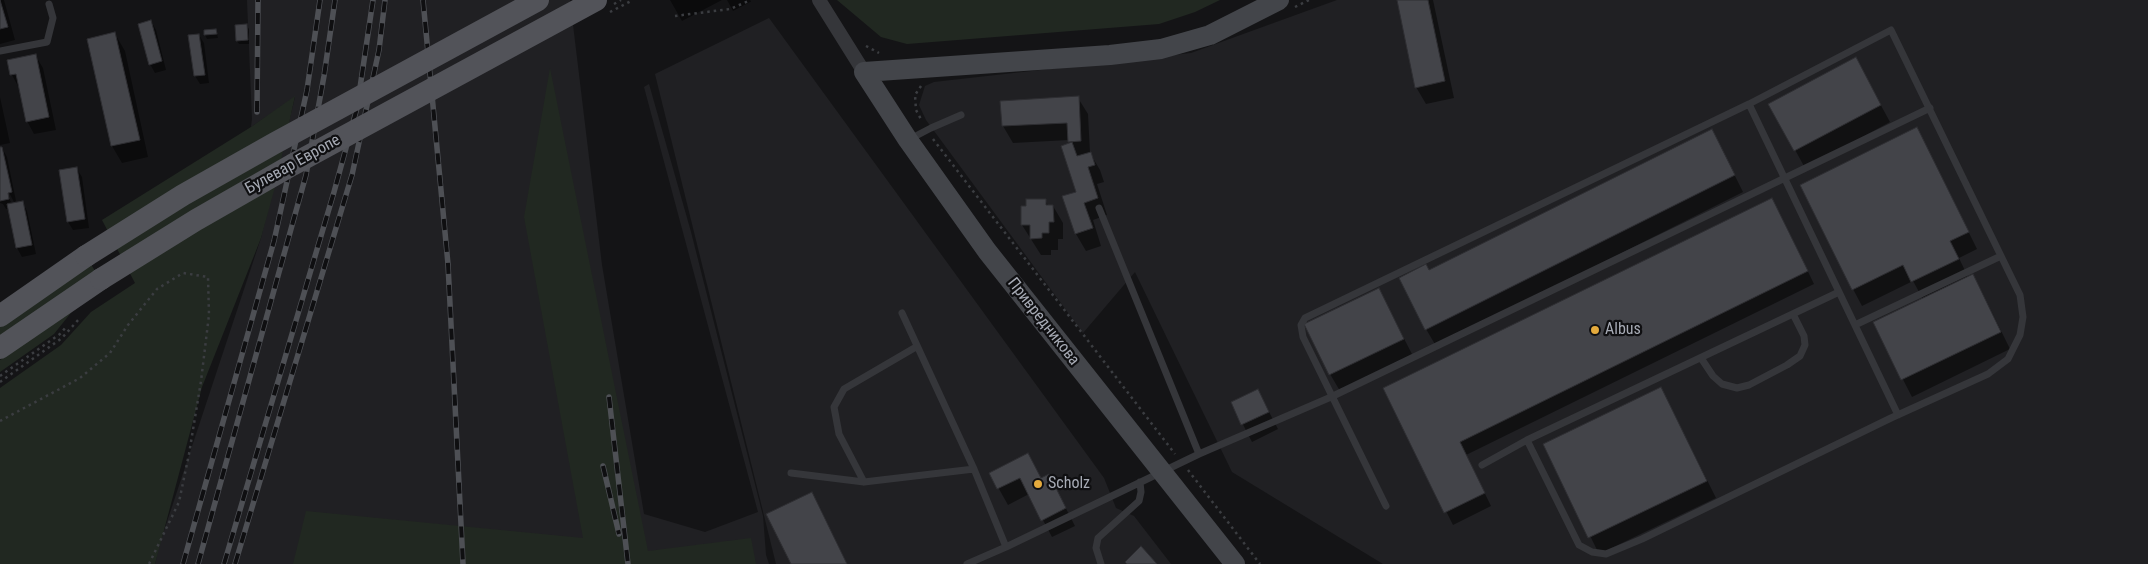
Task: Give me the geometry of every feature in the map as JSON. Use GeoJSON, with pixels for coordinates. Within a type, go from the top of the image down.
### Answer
{"type":"FeatureCollection","features":[{"type":"Feature","properties":{"kind":"main road","name":"Булевар Европе"},"geometry":{"type":"LineString","coordinates":[[0,316],[86,256],[183,195],[538,0]]}},
{"type":"Feature","properties":{"kind":"main road","name":"Булевар Европе"},"geometry":{"type":"LineString","coordinates":[[0,348],[101,279],[196,220],[596,0]]}},
{"type":"Feature","properties":{"kind":"street","name":"Привредникова"},"geometry":{"type":"LineString","coordinates":[[820,0],[908,140],[987,252],[1235,564]]}},
{"type":"Feature","properties":{"kind":"street"},"geometry":{"type":"LineString","coordinates":[[864,72],[1110,55],[1161,49],[1210,35],[1279,0]]}},
{"type":"Feature","properties":{"kind":"lane"},"geometry":{"type":"LineString","coordinates":[[0,51],[47,42],[53,18],[49,4]]}},
{"type":"Feature","properties":{"kind":"lane"},"geometry":{"type":"LineString","coordinates":[[1386,506],[1331,398],[1303,337],[1301,325],[1305,318],[1749,104],[1891,30],[2020,295],[2023,317],[2020,335],[2008,359],[1988,374],[1898,415],[1642,539],[1606,554],[1592,552],[1579,545],[1527,440]]}},
{"type":"Feature","properties":{"kind":"lane"},"geometry":{"type":"LineString","coordinates":[[1749,104],[1898,415]]}},
{"type":"Feature","properties":{"kind":"lane"},"geometry":{"type":"LineString","coordinates":[[967,564],[1199,454],[1331,398],[1930,108]]}},
{"type":"Feature","properties":{"kind":"lane"},"geometry":{"type":"LineString","coordinates":[[908,140],[961,115]]}},
{"type":"Feature","properties":{"kind":"lane"},"geometry":{"type":"LineString","coordinates":[[1099,208],[1199,454]]}},
{"type":"Feature","properties":{"kind":"lane"},"geometry":{"type":"LineString","coordinates":[[1855,326],[2001,256]]}},
{"type":"Feature","properties":{"kind":"lane"},"geometry":{"type":"LineString","coordinates":[[1482,465],[1527,440],[1839,292]]}},
{"type":"Feature","properties":{"kind":"lane"},"geometry":{"type":"LineString","coordinates":[[902,313],[916,347],[974,469],[1006,547]]}},
{"type":"Feature","properties":{"kind":"lane"},"geometry":{"type":"LineString","coordinates":[[1701,358],[1713,376],[1722,384],[1737,388],[1749,385],[1788,365],[1800,356],[1805,345],[1804,336],[1793,314]]}},
{"type":"Feature","properties":{"kind":"lane"},"geometry":{"type":"LineString","coordinates":[[864,482],[839,434],[834,407],[844,389],[916,347]]}},
{"type":"Feature","properties":{"kind":"lane"},"geometry":{"type":"LineString","coordinates":[[791,473],[864,482],[974,469]]}},
{"type":"Feature","properties":{"kind":"lane"},"geometry":{"type":"LineString","coordinates":[[1101,564],[1096,548],[1098,538],[1139,501],[1141,492],[1140,482]]}},
{"type":"Feature","properties":{"kind":"path"},"geometry":{"type":"LineString","coordinates":[[675,16],[730,9],[751,0]]}},
{"type":"Feature","properties":{"kind":"path"},"geometry":{"type":"LineString","coordinates":[[0,421],[80,378],[110,353],[128,325],[157,289],[183,273],[208,277],[209,315],[189,454],[179,502],[149,564]]}},
{"type":"Feature","properties":{"kind":"path"},"geometry":{"type":"LineString","coordinates":[[0,382],[62,338],[83,314]]}},
{"type":"Feature","properties":{"kind":"shaded area"},"geometry":{"type":"Polygon","coordinates":[[[247,0],[570,0],[602,265],[644,514],[705,532],[758,512],[644,87],[649,84],[691,232],[763,516],[766,555],[769,564],[155,564],[159,546],[261,238],[295,97],[251,127],[247,0]]]}},
{"type":"Feature","properties":{"kind":"shaded area"},"geometry":{"type":"Polygon","coordinates":[[[837,0],[1220,0],[1195,12],[1159,24],[907,44],[881,37],[837,0]]]}},
{"type":"Feature","properties":{"kind":"shaded area"},"geometry":{"type":"Polygon","coordinates":[[[1337,0],[2148,0],[2148,564],[1383,564],[1232,472],[1135,272],[1083,333],[926,120],[919,105],[925,86],[934,82],[1191,53],[1337,0]]]}},
{"type":"Feature","properties":{"kind":"shaded area"},"geometry":{"type":"Polygon","coordinates":[[[769,18],[1104,478],[1116,508],[1134,516],[1171,564],[776,564],[655,74],[769,18]]]}},
{"type":"Feature","properties":{"kind":"shaded area"},"geometry":{"type":"Polygon","coordinates":[[[550,68],[648,551],[751,538],[756,564],[293,564],[306,511],[583,538],[524,217],[550,68]]]}},
{"type":"Feature","properties":{"kind":"shaded area"},"geometry":{"type":"Polygon","coordinates":[[[295,96],[275,187],[261,238],[202,387],[155,564],[0,564],[0,388],[61,345],[91,312],[135,283],[102,220],[251,127],[295,96]]]}},
{"type":"Feature","properties":{"kind":"shaded area"},"geometry":{"type":"Polygon","coordinates":[[[90,263],[97,274],[0,340],[0,326],[90,263]]]}},
{"type":"Feature","properties":{"kind":"shaded area"},"geometry":{"type":"Polygon","coordinates":[[[74,309],[54,334],[0,372],[0,360],[74,309]]]}},
{"type":"Feature","properties":{"kind":"building"},"geometry":{"type":"Polygon","coordinates":[[[0,0],[8,27],[0,29],[0,0]]]}},
{"type":"Feature","properties":{"kind":"building"},"geometry":{"type":"Polygon","coordinates":[[[1397,0],[1428,0],[1445,81],[1415,88],[1397,0]]]}},
{"type":"Feature","properties":{"kind":"building"},"geometry":{"type":"Polygon","coordinates":[[[151,20],[162,61],[149,65],[138,24],[151,20]]]}},
{"type":"Feature","properties":{"kind":"building"},"geometry":{"type":"Polygon","coordinates":[[[247,24],[248,40],[236,41],[235,25],[247,24]]]}},
{"type":"Feature","properties":{"kind":"building"},"geometry":{"type":"Polygon","coordinates":[[[216,29],[217,34],[204,35],[204,30],[216,29]]]}},
{"type":"Feature","properties":{"kind":"building"},"geometry":{"type":"Polygon","coordinates":[[[115,32],[140,140],[111,146],[87,39],[115,32]]]}},
{"type":"Feature","properties":{"kind":"building"},"geometry":{"type":"Polygon","coordinates":[[[199,34],[205,75],[194,76],[188,35],[199,34]]]}},
{"type":"Feature","properties":{"kind":"building"},"geometry":{"type":"Polygon","coordinates":[[[36,54],[49,117],[26,122],[16,74],[10,75],[7,60],[36,54]]]}},
{"type":"Feature","properties":{"kind":"building"},"geometry":{"type":"Polygon","coordinates":[[[1856,57],[1881,105],[1794,151],[1768,104],[1856,57]]]}},
{"type":"Feature","properties":{"kind":"building"},"geometry":{"type":"Polygon","coordinates":[[[1079,96],[1081,141],[1068,142],[1067,123],[1002,126],[1000,101],[1079,96]]]}},
{"type":"Feature","properties":{"kind":"building"},"geometry":{"type":"Polygon","coordinates":[[[1917,127],[1969,232],[1950,241],[1959,259],[1911,282],[1903,265],[1852,290],[1800,185],[1917,127]]]}},
{"type":"Feature","properties":{"kind":"building"},"geometry":{"type":"Polygon","coordinates":[[[1712,129],[1735,175],[1425,330],[1399,278],[1426,264],[1429,270],[1712,129]]]}},
{"type":"Feature","properties":{"kind":"building"},"geometry":{"type":"Polygon","coordinates":[[[1072,142],[1077,156],[1091,152],[1095,165],[1088,167],[1098,198],[1084,203],[1093,228],[1075,234],[1062,196],[1076,192],[1061,146],[1072,142]]]}},
{"type":"Feature","properties":{"kind":"building"},"geometry":{"type":"Polygon","coordinates":[[[0,147],[2,147],[12,192],[8,193],[9,199],[0,201],[0,147]]]}},
{"type":"Feature","properties":{"kind":"building"},"geometry":{"type":"Polygon","coordinates":[[[77,167],[85,219],[67,222],[59,170],[77,167]]]}},
{"type":"Feature","properties":{"kind":"building","name":"Albus"},"geometry":{"type":"Polygon","coordinates":[[[1772,198],[1808,271],[1460,442],[1485,493],[1444,513],[1383,388],[1772,198]]]}},
{"type":"Feature","properties":{"kind":"building"},"geometry":{"type":"Polygon","coordinates":[[[1026,199],[1046,199],[1046,205],[1053,205],[1054,222],[1049,222],[1049,233],[1042,233],[1042,238],[1030,239],[1030,225],[1021,225],[1021,206],[1026,206],[1026,199]]]}},
{"type":"Feature","properties":{"kind":"building"},"geometry":{"type":"Polygon","coordinates":[[[23,201],[32,245],[16,248],[7,204],[23,201]]]}},
{"type":"Feature","properties":{"kind":"building"},"geometry":{"type":"Polygon","coordinates":[[[1973,274],[2001,332],[1901,380],[1873,322],[1973,274]]]}},
{"type":"Feature","properties":{"kind":"building"},"geometry":{"type":"Polygon","coordinates":[[[1379,288],[1404,339],[1329,375],[1304,324],[1379,288]]]}},
{"type":"Feature","properties":{"kind":"building"},"geometry":{"type":"Polygon","coordinates":[[[1661,387],[1707,481],[1588,538],[1543,444],[1661,387]]]}},
{"type":"Feature","properties":{"kind":"building"},"geometry":{"type":"Polygon","coordinates":[[[1258,389],[1269,412],[1241,425],[1231,402],[1258,389]]]}},
{"type":"Feature","properties":{"kind":"building","name":"Scholz"},"geometry":{"type":"Polygon","coordinates":[[[1028,453],[1041,478],[1049,474],[1066,508],[1041,521],[1020,478],[997,489],[989,473],[1028,453]]]}},
{"type":"Feature","properties":{"kind":"building"},"geometry":{"type":"Polygon","coordinates":[[[812,492],[847,564],[791,564],[766,514],[812,492]]]}},
{"type":"Feature","properties":{"kind":"building"},"geometry":{"type":"Polygon","coordinates":[[[1141,546],[1157,564],[1127,564],[1125,562],[1141,546]]]}},
{"type":"Feature","properties":{"kind":"railway"},"geometry":{"type":"LineString","coordinates":[[257,112],[258,0]]}},
{"type":"Feature","properties":{"kind":"railway"},"geometry":{"type":"LineString","coordinates":[[183,564],[274,241],[307,90],[320,0]]}},
{"type":"Feature","properties":{"kind":"railway"},"geometry":{"type":"LineString","coordinates":[[198,564],[306,175],[324,76],[335,0]]}},
{"type":"Feature","properties":{"kind":"railway"},"geometry":{"type":"LineString","coordinates":[[224,564],[357,108],[373,0]]}},
{"type":"Feature","properties":{"kind":"railway"},"geometry":{"type":"LineString","coordinates":[[235,564],[352,175],[379,50],[385,0]]}},
{"type":"Feature","properties":{"kind":"railway"},"geometry":{"type":"LineString","coordinates":[[423,0],[448,264],[463,564]]}},
{"type":"Feature","properties":{"kind":"railway"},"geometry":{"type":"LineString","coordinates":[[609,397],[628,564]]}},
{"type":"Feature","properties":{"kind":"railway"},"geometry":{"type":"LineString","coordinates":[[603,466],[619,534]]}},
{"type":"Feature","properties":{"kind":"place","name":"Albus"},"geometry":{"type":"Point","coordinates":[1595,330]}},
{"type":"Feature","properties":{"kind":"place","name":"Scholz"},"geometry":{"type":"Point","coordinates":[1038,484]}}]}
